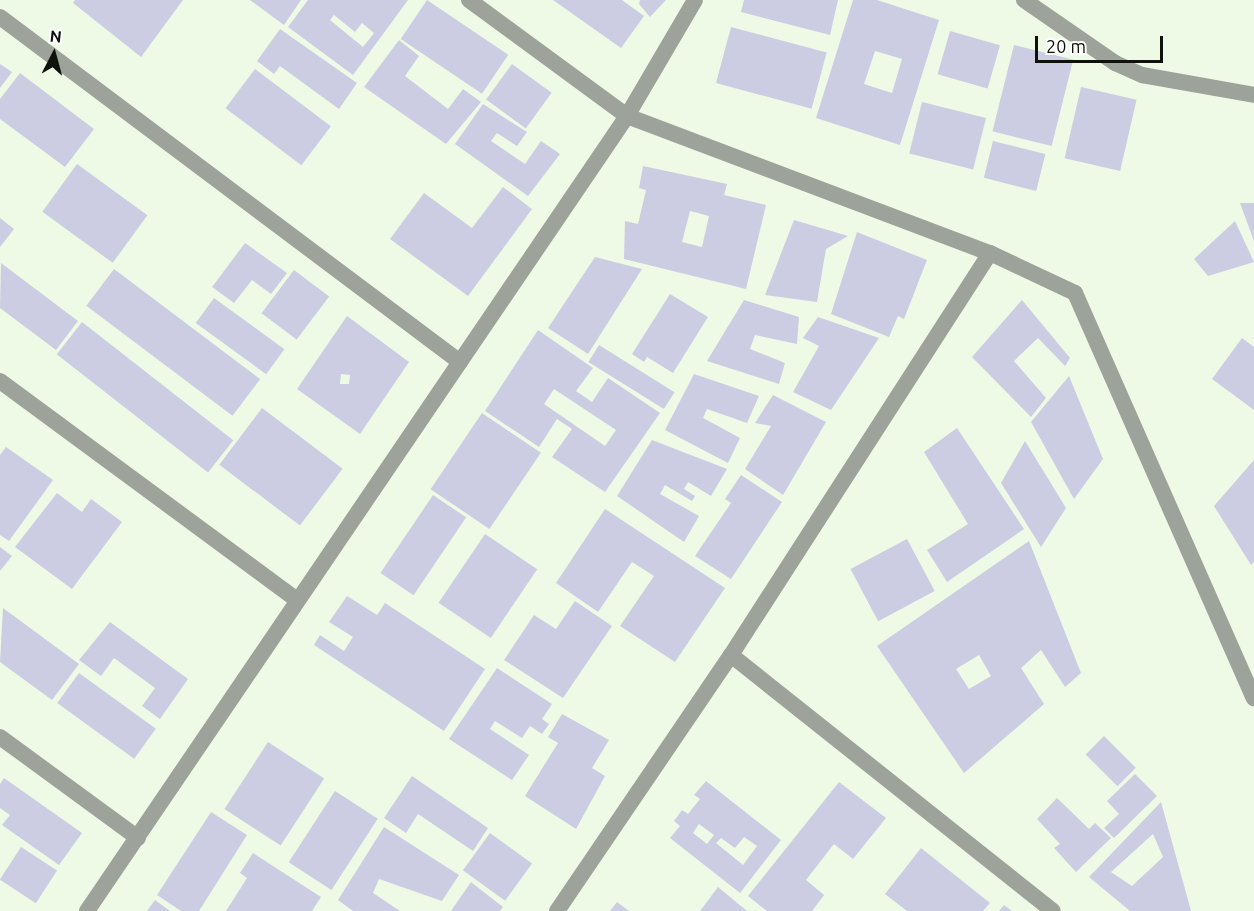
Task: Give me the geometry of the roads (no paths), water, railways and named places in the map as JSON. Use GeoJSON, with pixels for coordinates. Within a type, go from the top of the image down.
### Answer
{"type":"FeatureCollection","features":[{"type":"Feature","properties":{"kind":"street"},"geometry":{"type":"LineString","coordinates":[[469,0],[627,116],[990,254],[1075,294],[1254,698]]}},
{"type":"Feature","properties":{"kind":"street"},"geometry":{"type":"LineString","coordinates":[[87,911],[627,116],[695,0]]}},
{"type":"Feature","properties":{"kind":"street"},"geometry":{"type":"LineString","coordinates":[[1024,0],[1114,63],[1142,75],[1254,95]]}},
{"type":"Feature","properties":{"kind":"street"},"geometry":{"type":"LineString","coordinates":[[0,17],[460,362]]}},
{"type":"Feature","properties":{"kind":"street"},"geometry":{"type":"LineString","coordinates":[[557,911],[731,655],[990,254]]}},
{"type":"Feature","properties":{"kind":"street"},"geometry":{"type":"LineString","coordinates":[[0,381],[297,600]]}},
{"type":"Feature","properties":{"kind":"street"},"geometry":{"type":"LineString","coordinates":[[731,655],[1053,911]]}},
{"type":"Feature","properties":{"kind":"street"},"geometry":{"type":"LineString","coordinates":[[0,737],[138,838]]}}]}
